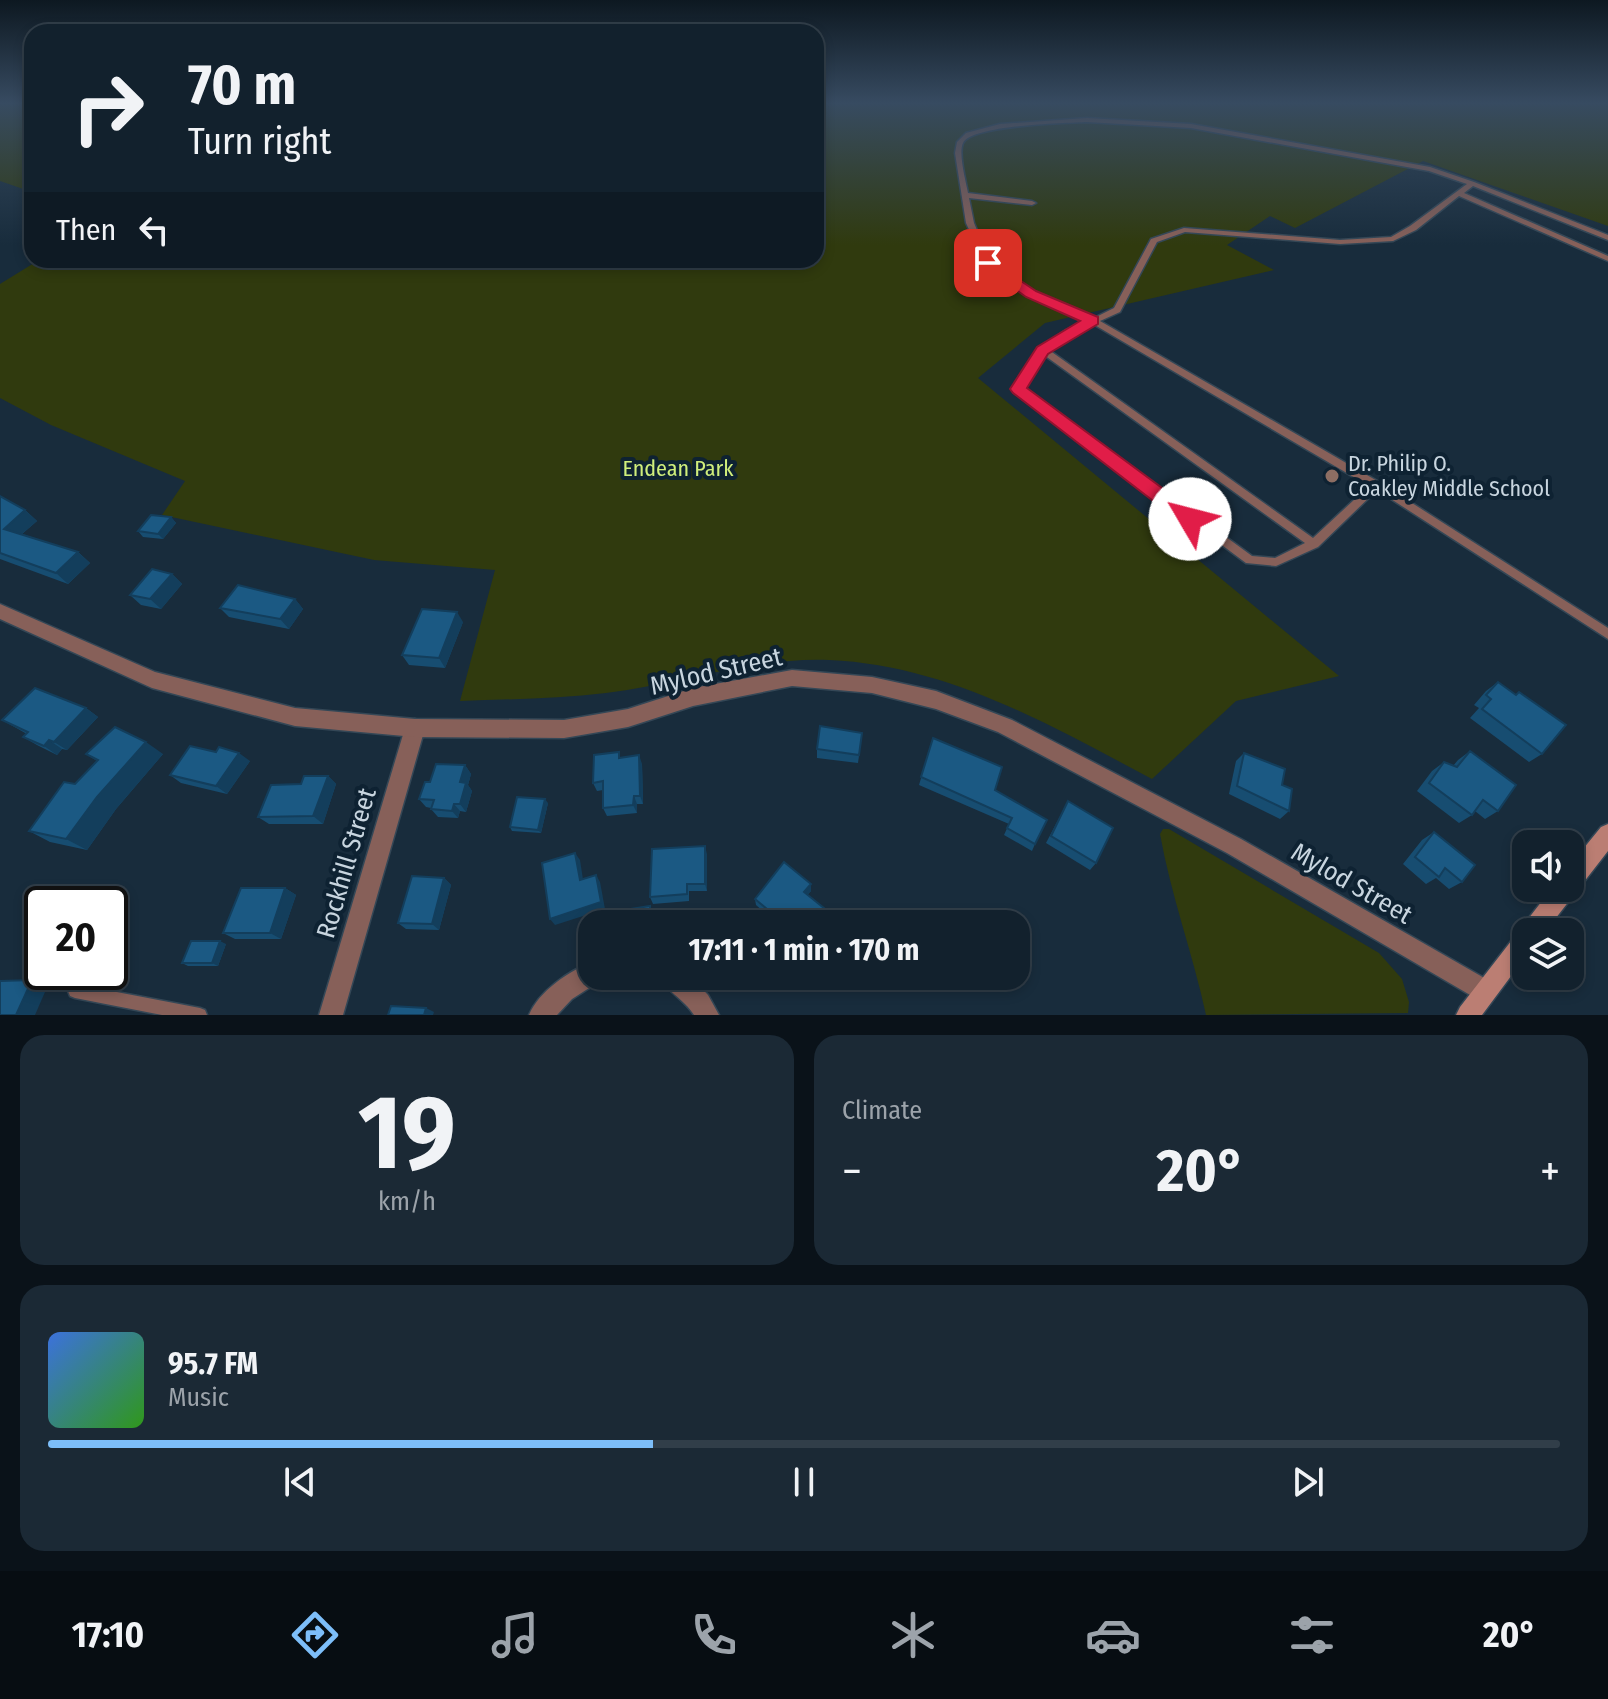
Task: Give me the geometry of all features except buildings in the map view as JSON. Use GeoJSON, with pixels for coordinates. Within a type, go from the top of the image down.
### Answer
{"type":"FeatureCollection","features":[{"type":"Feature","properties":{"kind":"main road"},"geometry":{"type":"LineString","coordinates":[[1584,864],[1608,834]]}},
{"type":"Feature","properties":{"kind":"main road"},"geometry":{"type":"LineString","coordinates":[[1542,918],[1555,902]]}},
{"type":"Feature","properties":{"kind":"main road"},"geometry":{"type":"LineString","coordinates":[[1468,1015],[1512,956]]}},
{"type":"Feature","properties":{"kind":"street","name":"Mylod Street"},"geometry":{"type":"LineString","coordinates":[[0,611],[152,680],[295,717],[415,728],[564,729],[628,718],[693,697],[792,678],[872,685],[923,697],[1019,733],[1234,846],[1485,991]]}},
{"type":"Feature","properties":{"kind":"street","name":"Rockhill Street"},"geometry":{"type":"LineString","coordinates":[[331,1015],[415,728]]}},
{"type":"Feature","properties":{"kind":"street"},"geometry":{"type":"LineString","coordinates":[[541,1015],[564,991],[578,982]]}},
{"type":"Feature","properties":{"kind":"street"},"geometry":{"type":"LineString","coordinates":[[689,990],[702,1004],[707,1015]]}},
{"type":"Feature","properties":{"kind":"lane"},"geometry":{"type":"LineString","coordinates":[[958,150],[970,223],[988,263],[1031,294],[1092,320],[1376,485],[1608,634]]}},
{"type":"Feature","properties":{"kind":"lane"},"geometry":{"type":"LineString","coordinates":[[1332,150],[1430,169],[1608,238]]}},
{"type":"Feature","properties":{"kind":"lane"},"geometry":{"type":"LineString","coordinates":[[1376,485],[1314,544],[1276,562],[1250,560],[1190,519],[1018,389],[1043,350],[1092,320],[1117,310],[1154,241],[1166,234],[1184,230],[1340,242],[1393,239],[1472,183]]}},
{"type":"Feature","properties":{"kind":"lane"},"geometry":{"type":"LineString","coordinates":[[1460,194],[1608,259]]}},
{"type":"Feature","properties":{"kind":"lane"},"geometry":{"type":"LineString","coordinates":[[965,195],[1032,203]]}},
{"type":"Feature","properties":{"kind":"lane"},"geometry":{"type":"LineString","coordinates":[[1043,350],[1314,544]]}},
{"type":"Feature","properties":{"kind":"lane"},"geometry":{"type":"LineString","coordinates":[[75,991],[200,1015]]}},
{"type":"Feature","properties":{"kind":"green space"},"geometry":{"type":"Polygon","coordinates":[[[0,150],[24,150],[24,189],[0,181],[0,150]]]}},
{"type":"Feature","properties":{"kind":"green space","name":"Endean Park"},"geometry":{"type":"Polygon","coordinates":[[[824,150],[1608,150],[1608,226],[1423,161],[1295,228],[1270,216],[1227,245],[1274,270],[1045,323],[978,378],[1339,676],[1236,701],[1152,779],[996,701],[915,673],[873,664],[801,660],[745,667],[606,693],[460,701],[495,570],[374,560],[162,515],[185,481],[51,425],[0,398],[0,284],[26,268],[824,268],[824,150]]]}},
{"type":"Feature","properties":{"kind":"green space"},"geometry":{"type":"Polygon","coordinates":[[[1163,829],[1169,829],[1379,953],[1402,979],[1409,1002],[1408,1013],[1206,1015],[1165,857],[1160,834],[1163,829]]]}},
{"type":"Feature","properties":{"kind":"place","name":"Dr. Philip O. Coakley Middle School"},"geometry":{"type":"Point","coordinates":[1332,476]}},
{"type":"Feature","properties":{"kind":"route"},"geometry":{"type":"LineString","coordinates":[[988,263],[1031,294],[1092,320],[1043,350],[1018,389],[1190,519]]}}]}
